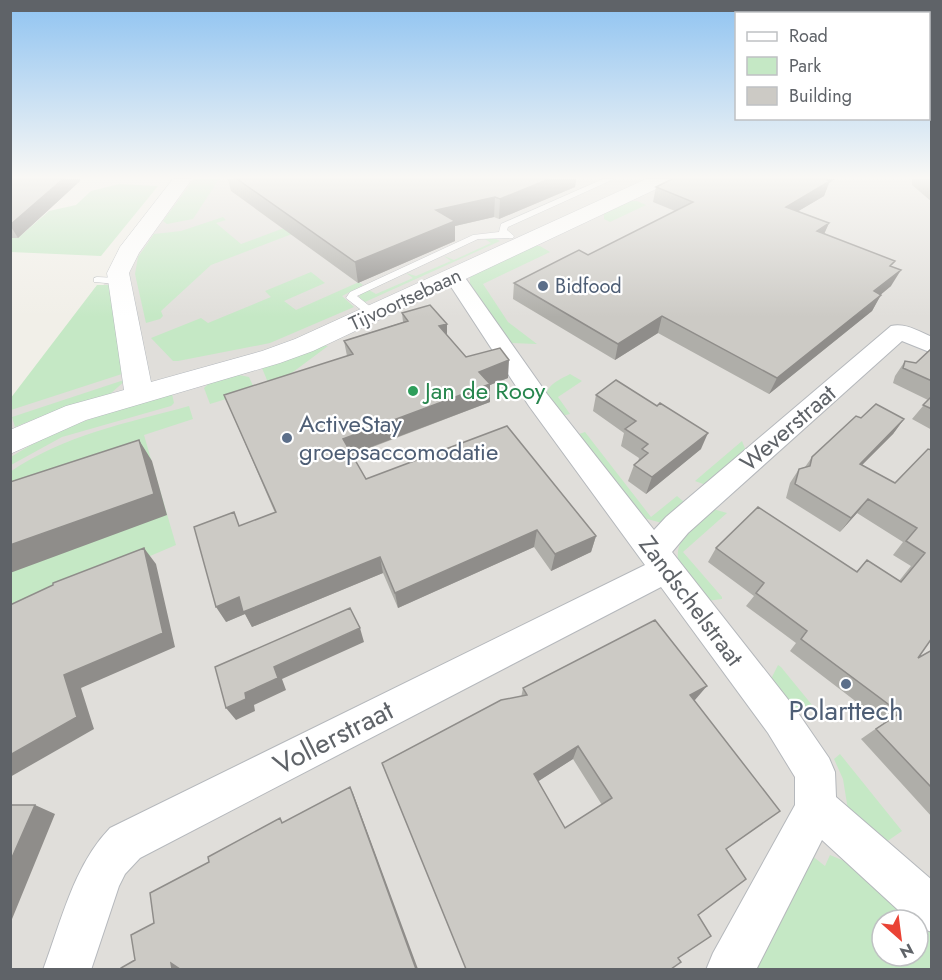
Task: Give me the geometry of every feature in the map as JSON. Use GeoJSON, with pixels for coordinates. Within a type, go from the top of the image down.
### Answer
{"type":"FeatureCollection","features":[{"type":"Feature","properties":{"kind":"street"},"geometry":{"type":"LineString","coordinates":[[139,395],[108,280],[118,273],[123,261],[150,225]]}},
{"type":"Feature","properties":{"kind":"street","name":"Tijvoortsebaan"},"geometry":{"type":"LineString","coordinates":[[10,444],[76,413],[271,357],[373,314],[454,276],[542,225]]}},
{"type":"Feature","properties":{"kind":"street","name":"Zandschelstraat"},"geometry":{"type":"LineString","coordinates":[[454,276],[538,400],[781,720],[815,772],[816,807]]}},
{"type":"Feature","properties":{"kind":"street","name":"Weverstraat"},"geometry":{"type":"LineString","coordinates":[[660,560],[677,525],[899,331],[932,346]]}},
{"type":"Feature","properties":{"kind":"street","name":"Vollerstraat"},"geometry":{"type":"LineString","coordinates":[[67,969],[100,879],[110,859],[125,843],[660,560]]}},
{"type":"Feature","properties":{"kind":"street"},"geometry":{"type":"LineString","coordinates":[[730,969],[816,807],[932,910]]}},
{"type":"Feature","properties":{"kind":"lane"},"geometry":{"type":"LineString","coordinates":[[373,314],[351,298],[353,294],[476,237],[515,239]]}},
{"type":"Feature","properties":{"kind":"shaded area"},"geometry":{"type":"Polygon","coordinates":[[[147,225],[931,225],[931,969],[11,970],[11,411],[147,225]]]}},
{"type":"Feature","properties":{"kind":"green space"},"geometry":{"type":"Polygon","coordinates":[[[33,225],[126,225],[101,256],[11,252],[11,238],[18,238],[33,225]]]}},
{"type":"Feature","properties":{"kind":"green space"},"geometry":{"type":"Polygon","coordinates":[[[200,225],[218,225],[241,244],[284,228],[292,234],[211,265],[161,311],[163,316],[160,319],[146,323],[135,274],[138,257],[154,234],[181,231],[200,225]]]}},
{"type":"Feature","properties":{"kind":"green space"},"geometry":{"type":"Polygon","coordinates":[[[494,238],[500,241],[365,302],[359,297],[362,292],[369,290],[376,294],[413,278],[406,273],[416,276],[451,261],[444,256],[454,260],[491,243],[485,239],[494,238]]]}},
{"type":"Feature","properties":{"kind":"green space"},"geometry":{"type":"Polygon","coordinates":[[[530,246],[540,246],[550,252],[483,284],[508,322],[537,344],[511,343],[470,285],[470,277],[530,246]]]}},
{"type":"Feature","properties":{"kind":"green space"},"geometry":{"type":"Polygon","coordinates":[[[311,272],[325,283],[284,301],[296,310],[359,282],[363,285],[342,296],[354,307],[270,343],[178,361],[173,361],[151,338],[201,318],[208,323],[271,297],[265,291],[311,272]]]}},
{"type":"Feature","properties":{"kind":"green space"},"geometry":{"type":"Polygon","coordinates":[[[97,285],[109,285],[125,373],[11,410],[10,399],[97,285]]]}},
{"type":"Feature","properties":{"kind":"green space"},"geometry":{"type":"Polygon","coordinates":[[[321,345],[328,346],[293,372],[269,385],[262,368],[321,345]]]}},
{"type":"Feature","properties":{"kind":"green space"},"geometry":{"type":"Polygon","coordinates":[[[570,374],[582,381],[558,397],[570,414],[561,416],[546,395],[552,385],[570,374]]]}},
{"type":"Feature","properties":{"kind":"green space"},"geometry":{"type":"Polygon","coordinates":[[[239,375],[249,377],[255,390],[210,404],[204,388],[209,383],[239,375]]]}},
{"type":"Feature","properties":{"kind":"green space"},"geometry":{"type":"Polygon","coordinates":[[[127,379],[109,395],[55,411],[15,427],[12,417],[127,379]]]}},
{"type":"Feature","properties":{"kind":"green space"},"geometry":{"type":"Polygon","coordinates":[[[172,394],[174,403],[171,406],[62,437],[11,465],[11,457],[69,427],[172,394]]]}},
{"type":"Feature","properties":{"kind":"green space"},"geometry":{"type":"Polygon","coordinates":[[[189,406],[193,419],[144,435],[176,545],[11,615],[10,472],[52,448],[74,439],[189,406]]]}},
{"type":"Feature","properties":{"kind":"green space"},"geometry":{"type":"Polygon","coordinates":[[[585,432],[651,517],[677,496],[684,502],[662,523],[640,517],[576,435],[585,432]]]}},
{"type":"Feature","properties":{"kind":"green space"},"geometry":{"type":"Polygon","coordinates":[[[742,441],[746,451],[706,485],[695,481],[742,441]]]}},
{"type":"Feature","properties":{"kind":"green space"},"geometry":{"type":"Polygon","coordinates":[[[713,509],[727,513],[683,552],[722,597],[722,599],[707,601],[678,560],[678,552],[688,531],[713,509]]]}},
{"type":"Feature","properties":{"kind":"green space"},"geometry":{"type":"Polygon","coordinates":[[[778,665],[812,705],[792,714],[770,681],[778,665]]]}},
{"type":"Feature","properties":{"kind":"green space"},"geometry":{"type":"Polygon","coordinates":[[[840,754],[902,831],[879,847],[848,810],[843,779],[834,759],[840,754]]]}},
{"type":"Feature","properties":{"kind":"green space"},"geometry":{"type":"Polygon","coordinates":[[[811,855],[825,866],[830,855],[849,863],[909,908],[870,908],[870,968],[930,968],[930,924],[931,969],[752,970],[811,855]]]}},
{"type":"Feature","properties":{"kind":"building"},"geometry":{"type":"Polygon","coordinates":[[[302,225],[446,225],[355,262],[302,225]]]}},
{"type":"Feature","properties":{"kind":"building"},"geometry":{"type":"Polygon","coordinates":[[[648,225],[826,225],[817,231],[895,261],[890,266],[901,270],[874,291],[881,295],[777,378],[662,316],[618,344],[514,283],[579,250],[588,255],[648,225]]]}},
{"type":"Feature","properties":{"kind":"building"},"geometry":{"type":"Polygon","coordinates":[[[430,305],[447,324],[439,326],[466,357],[500,348],[509,360],[479,372],[490,384],[343,439],[366,479],[507,426],[596,536],[555,554],[537,530],[395,593],[380,557],[243,612],[239,597],[216,607],[194,527],[234,512],[239,526],[276,512],[224,395],[353,354],[344,341],[408,321],[402,313],[430,305]]]}},
{"type":"Feature","properties":{"kind":"building"},"geometry":{"type":"Polygon","coordinates":[[[931,349],[932,381],[903,368],[905,361],[916,363],[931,349]]]}},
{"type":"Feature","properties":{"kind":"building"},"geometry":{"type":"Polygon","coordinates":[[[616,380],[657,406],[660,403],[708,433],[652,477],[634,465],[648,453],[642,449],[648,444],[625,429],[636,421],[596,395],[616,380]]]}},
{"type":"Feature","properties":{"kind":"building"},"geometry":{"type":"Polygon","coordinates":[[[932,396],[932,409],[923,405],[932,396]]]}},
{"type":"Feature","properties":{"kind":"building"},"geometry":{"type":"Polygon","coordinates":[[[876,404],[904,419],[860,464],[895,483],[928,449],[932,450],[932,638],[918,658],[932,650],[932,788],[876,729],[900,713],[801,639],[807,631],[756,593],[764,583],[716,548],[758,507],[857,572],[867,560],[901,582],[925,553],[906,541],[917,528],[868,499],[851,518],[795,484],[799,469],[810,466],[812,457],[856,416],[861,418],[876,404]]]}},
{"type":"Feature","properties":{"kind":"building"},"geometry":{"type":"Polygon","coordinates":[[[139,440],[154,494],[10,545],[10,482],[139,440]]]}},
{"type":"Feature","properties":{"kind":"building"},"geometry":{"type":"Polygon","coordinates":[[[144,548],[163,633],[64,675],[77,717],[10,755],[10,605],[53,583],[144,548]]]}},
{"type":"Feature","properties":{"kind":"building"},"geometry":{"type":"Polygon","coordinates":[[[350,608],[360,628],[274,667],[278,678],[245,693],[246,699],[226,708],[215,667],[350,608]]]}},
{"type":"Feature","properties":{"kind":"building"},"geometry":{"type":"Polygon","coordinates":[[[655,620],[707,686],[690,695],[780,811],[726,849],[746,879],[698,915],[711,936],[678,958],[681,962],[671,969],[466,969],[382,763],[501,700],[527,695],[523,688],[655,620]],[[578,746],[534,774],[565,828],[612,798],[578,746]]]}},
{"type":"Feature","properties":{"kind":"building"},"geometry":{"type":"Polygon","coordinates":[[[350,787],[416,969],[180,969],[171,963],[172,969],[121,969],[135,960],[131,935],[154,923],[150,893],[209,862],[208,857],[280,818],[282,823],[350,787]]]}},
{"type":"Feature","properties":{"kind":"building"},"geometry":{"type":"Polygon","coordinates":[[[10,805],[35,805],[10,862],[10,805]]]}},
{"type":"Feature","properties":{"kind":"place","name":"Bidfood"},"geometry":{"type":"Point","coordinates":[543,286]}},
{"type":"Feature","properties":{"kind":"place","name":"Jan de Rooy"},"geometry":{"type":"Point","coordinates":[413,391]}},
{"type":"Feature","properties":{"kind":"place","name":"ActiveStay groepsaccomodatie"},"geometry":{"type":"Point","coordinates":[287,438]}},
{"type":"Feature","properties":{"kind":"place","name":"Polarttech"},"geometry":{"type":"Point","coordinates":[846,684]}}]}
